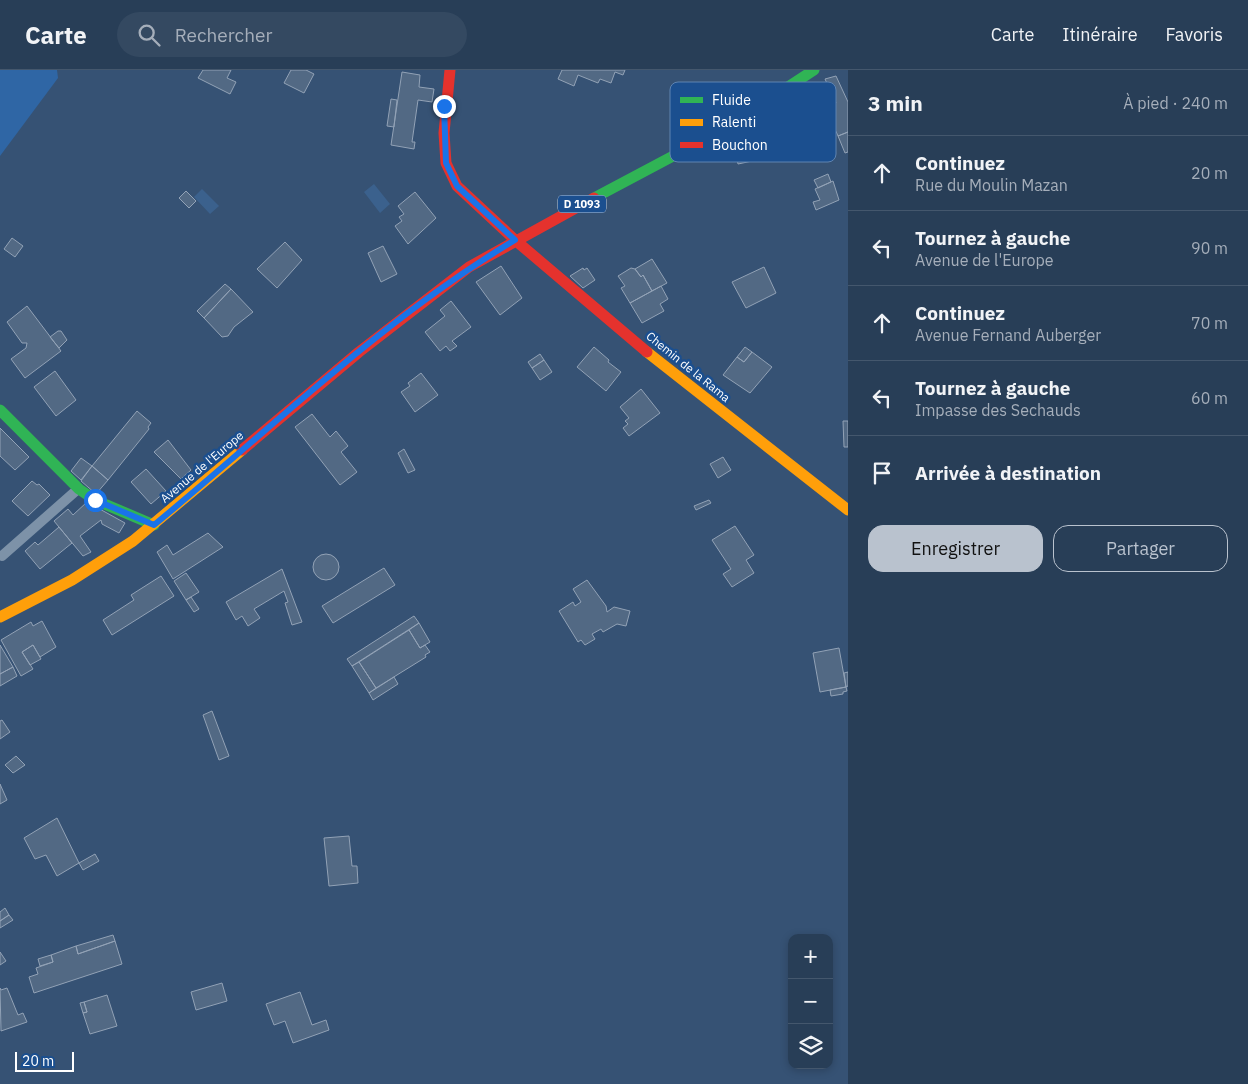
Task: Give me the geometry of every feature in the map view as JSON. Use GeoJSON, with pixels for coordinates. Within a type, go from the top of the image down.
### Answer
{"type":"FeatureCollection","features":[{"type":"Feature","properties":{"kind":"main road","name":"Chemin de la Rama"},"geometry":{"type":"LineString","coordinates":[[450,70],[444,106],[446,163],[457,186],[515,240],[666,368],[848,510]]}},
{"type":"Feature","properties":{"kind":"main road","name":"D 1093"},"geometry":{"type":"LineString","coordinates":[[796,82],[814,70]]}},
{"type":"Feature","properties":{"kind":"main road","name":"D 1093"},"geometry":{"type":"LineString","coordinates":[[515,240],[670,158]]}},
{"type":"Feature","properties":{"kind":"main road","name":"Avenue de l'Europe"},"geometry":{"type":"LineString","coordinates":[[0,617],[72,580],[154,525],[359,352],[469,267],[515,240]]}},
{"type":"Feature","properties":{"kind":"main road"},"geometry":{"type":"LineString","coordinates":[[0,410],[78,489],[95,500],[154,525]]}},
{"type":"Feature","properties":{"kind":"lane"},"geometry":{"type":"LineString","coordinates":[[2,556],[78,489]]}},
{"type":"Feature","properties":{"kind":"shaded area"},"geometry":{"type":"Polygon","coordinates":[[[0,70],[57,70],[58,78],[0,156],[0,70]]]}},
{"type":"Feature","properties":{"kind":"shaded area"},"geometry":{"type":"Polygon","coordinates":[[[374,184],[390,204],[380,213],[364,192],[374,184]]]}},
{"type":"Feature","properties":{"kind":"shaded area"},"geometry":{"type":"Polygon","coordinates":[[[202,189],[219,206],[210,214],[194,197],[202,189]]]}},
{"type":"Feature","properties":{"kind":"building"},"geometry":{"type":"Polygon","coordinates":[[[203,70],[231,70],[227,78],[236,82],[230,94],[198,78],[203,70]]]}},
{"type":"Feature","properties":{"kind":"building"},"geometry":{"type":"Polygon","coordinates":[[[291,70],[306,70],[314,74],[304,93],[284,83],[291,70]]]}},
{"type":"Feature","properties":{"kind":"building"},"geometry":{"type":"Polygon","coordinates":[[[562,70],[625,70],[623,75],[615,72],[611,83],[600,79],[598,83],[578,75],[574,86],[558,79],[562,70]]]}},
{"type":"Feature","properties":{"kind":"building"},"geometry":{"type":"Polygon","coordinates":[[[402,72],[420,75],[419,87],[434,89],[432,102],[418,100],[412,142],[415,142],[414,149],[391,145],[402,72]]]}},
{"type":"Feature","properties":{"kind":"building"},"geometry":{"type":"Polygon","coordinates":[[[836,76],[848,102],[848,132],[838,136],[836,132],[836,82],[826,82],[825,79],[836,76]]]}},
{"type":"Feature","properties":{"kind":"building"},"geometry":{"type":"Polygon","coordinates":[[[391,99],[397,100],[394,127],[387,126],[391,99]]]}},
{"type":"Feature","properties":{"kind":"building"},"geometry":{"type":"Polygon","coordinates":[[[848,132],[848,152],[845,153],[838,136],[848,132]]]}},
{"type":"Feature","properties":{"kind":"building"},"geometry":{"type":"Polygon","coordinates":[[[828,174],[831,182],[818,188],[814,180],[828,174]]]}},
{"type":"Feature","properties":{"kind":"building"},"geometry":{"type":"Polygon","coordinates":[[[833,181],[839,200],[816,210],[813,202],[820,200],[815,189],[833,181]]]}},
{"type":"Feature","properties":{"kind":"building"},"geometry":{"type":"Polygon","coordinates":[[[186,191],[196,201],[189,208],[179,198],[186,191]]]}},
{"type":"Feature","properties":{"kind":"building"},"geometry":{"type":"Polygon","coordinates":[[[415,192],[436,218],[408,244],[395,226],[402,221],[399,217],[404,214],[398,206],[415,192]]]}},
{"type":"Feature","properties":{"kind":"building"},"geometry":{"type":"Polygon","coordinates":[[[12,238],[23,246],[15,257],[4,249],[12,238]]]}},
{"type":"Feature","properties":{"kind":"building"},"geometry":{"type":"Polygon","coordinates":[[[285,242],[302,260],[277,288],[257,269],[285,242]]]}},
{"type":"Feature","properties":{"kind":"building"},"geometry":{"type":"Polygon","coordinates":[[[383,246],[397,274],[381,282],[368,253],[383,246]]]}},
{"type":"Feature","properties":{"kind":"building"},"geometry":{"type":"Polygon","coordinates":[[[652,259],[667,283],[652,291],[643,275],[641,277],[635,269],[652,259]]]}},
{"type":"Feature","properties":{"kind":"building"},"geometry":{"type":"Polygon","coordinates":[[[501,266],[522,298],[500,315],[476,282],[501,266]]]}},
{"type":"Feature","properties":{"kind":"building"},"geometry":{"type":"Polygon","coordinates":[[[764,267],[776,293],[746,308],[732,282],[764,267]]]}},
{"type":"Feature","properties":{"kind":"building"},"geometry":{"type":"Polygon","coordinates":[[[583,268],[584,270],[587,268],[595,280],[583,288],[570,276],[583,268]]]}},
{"type":"Feature","properties":{"kind":"building"},"geometry":{"type":"Polygon","coordinates":[[[631,268],[635,269],[641,277],[643,275],[652,291],[630,303],[621,288],[625,286],[618,276],[631,268]]]}},
{"type":"Feature","properties":{"kind":"building"},"geometry":{"type":"Polygon","coordinates":[[[225,284],[231,289],[204,318],[197,311],[225,284]]]}},
{"type":"Feature","properties":{"kind":"building"},"geometry":{"type":"Polygon","coordinates":[[[661,286],[668,299],[660,304],[664,311],[642,323],[630,303],[661,286]]]}},
{"type":"Feature","properties":{"kind":"building"},"geometry":{"type":"Polygon","coordinates":[[[231,289],[253,312],[234,327],[228,336],[222,337],[204,318],[231,289]]]}},
{"type":"Feature","properties":{"kind":"building"},"geometry":{"type":"Polygon","coordinates":[[[451,301],[471,327],[452,341],[457,346],[450,351],[446,346],[440,351],[425,332],[445,316],[440,310],[451,301]]]}},
{"type":"Feature","properties":{"kind":"building"},"geometry":{"type":"Polygon","coordinates":[[[27,306],[61,351],[25,378],[11,359],[26,348],[27,343],[22,343],[7,322],[27,306]]]}},
{"type":"Feature","properties":{"kind":"building"},"geometry":{"type":"Polygon","coordinates":[[[61,331],[67,340],[59,348],[50,337],[61,331]]]}},
{"type":"Feature","properties":{"kind":"building"},"geometry":{"type":"Polygon","coordinates":[[[594,347],[621,372],[606,391],[577,367],[594,347]]]}},
{"type":"Feature","properties":{"kind":"building"},"geometry":{"type":"Polygon","coordinates":[[[745,347],[752,352],[744,362],[737,357],[745,347]]]}},
{"type":"Feature","properties":{"kind":"building"},"geometry":{"type":"Polygon","coordinates":[[[752,352],[772,367],[750,393],[723,375],[737,357],[744,362],[752,352]]]}},
{"type":"Feature","properties":{"kind":"building"},"geometry":{"type":"Polygon","coordinates":[[[540,354],[544,360],[532,368],[528,362],[540,354]]]}},
{"type":"Feature","properties":{"kind":"building"},"geometry":{"type":"Polygon","coordinates":[[[544,360],[552,372],[540,380],[532,368],[544,360]]]}},
{"type":"Feature","properties":{"kind":"building"},"geometry":{"type":"Polygon","coordinates":[[[55,371],[76,400],[56,416],[34,387],[55,371]]]}},
{"type":"Feature","properties":{"kind":"building"},"geometry":{"type":"Polygon","coordinates":[[[421,373],[438,395],[415,412],[401,392],[410,386],[408,383],[421,373]]]}},
{"type":"Feature","properties":{"kind":"building"},"geometry":{"type":"Polygon","coordinates":[[[641,389],[660,413],[629,436],[623,428],[628,424],[625,421],[629,418],[620,407],[641,389]]]}},
{"type":"Feature","properties":{"kind":"building"},"geometry":{"type":"Polygon","coordinates":[[[137,411],[151,423],[148,427],[149,429],[108,480],[92,466],[137,411]]]}},
{"type":"Feature","properties":{"kind":"building"},"geometry":{"type":"Polygon","coordinates":[[[312,414],[330,437],[336,431],[348,446],[341,452],[357,472],[340,485],[295,427],[312,414]]]}},
{"type":"Feature","properties":{"kind":"building"},"geometry":{"type":"Polygon","coordinates":[[[843,421],[848,421],[848,447],[844,447],[843,421]]]}},
{"type":"Feature","properties":{"kind":"building"},"geometry":{"type":"Polygon","coordinates":[[[0,428],[29,457],[15,470],[0,456],[0,428]]]}},
{"type":"Feature","properties":{"kind":"building"},"geometry":{"type":"Polygon","coordinates":[[[168,440],[191,470],[181,479],[154,452],[168,440]]]}},
{"type":"Feature","properties":{"kind":"building"},"geometry":{"type":"Polygon","coordinates":[[[404,449],[415,470],[408,473],[398,453],[404,449]]]}},
{"type":"Feature","properties":{"kind":"building"},"geometry":{"type":"Polygon","coordinates":[[[723,457],[731,470],[718,478],[710,464],[723,457]]]}},
{"type":"Feature","properties":{"kind":"building"},"geometry":{"type":"Polygon","coordinates":[[[81,458],[92,466],[81,480],[71,471],[81,458]]]}},
{"type":"Feature","properties":{"kind":"building"},"geometry":{"type":"Polygon","coordinates":[[[92,466],[108,480],[96,494],[81,481],[92,466]]]}},
{"type":"Feature","properties":{"kind":"building"},"geometry":{"type":"Polygon","coordinates":[[[146,469],[166,491],[151,504],[131,482],[146,469]]]}},
{"type":"Feature","properties":{"kind":"building"},"geometry":{"type":"Polygon","coordinates":[[[32,481],[37,485],[39,484],[50,495],[28,516],[12,501],[32,481]]]}},
{"type":"Feature","properties":{"kind":"building"},"geometry":{"type":"Polygon","coordinates":[[[709,500],[711,503],[696,510],[694,506],[709,500]]]}},
{"type":"Feature","properties":{"kind":"building"},"geometry":{"type":"Polygon","coordinates":[[[87,502],[125,523],[119,533],[102,524],[101,520],[80,536],[91,552],[83,556],[54,521],[68,509],[73,515],[87,502]]]}},
{"type":"Feature","properties":{"kind":"building"},"geometry":{"type":"Polygon","coordinates":[[[735,526],[754,555],[746,560],[754,573],[732,587],[723,574],[731,569],[712,540],[735,526]]]}},
{"type":"Feature","properties":{"kind":"building"},"geometry":{"type":"Polygon","coordinates":[[[59,527],[72,543],[40,569],[25,551],[35,542],[38,545],[59,527]]]}},
{"type":"Feature","properties":{"kind":"building"},"geometry":{"type":"Polygon","coordinates":[[[208,533],[223,547],[173,579],[157,552],[167,545],[173,555],[208,533]]]}},
{"type":"Feature","properties":{"kind":"building"},"geometry":{"type":"Polygon","coordinates":[[[326,554],[335,558],[339,567],[335,576],[326,580],[317,576],[313,567],[317,558],[326,554]]]}},
{"type":"Feature","properties":{"kind":"building"},"geometry":{"type":"Polygon","coordinates":[[[384,568],[395,585],[333,623],[322,606],[384,568]]]}},
{"type":"Feature","properties":{"kind":"building"},"geometry":{"type":"Polygon","coordinates":[[[282,569],[302,622],[292,625],[285,603],[288,602],[284,591],[254,609],[260,618],[248,626],[242,616],[236,620],[226,602],[282,569]]]}},
{"type":"Feature","properties":{"kind":"building"},"geometry":{"type":"Polygon","coordinates":[[[186,573],[199,592],[186,600],[174,581],[186,573]]]}},
{"type":"Feature","properties":{"kind":"building"},"geometry":{"type":"Polygon","coordinates":[[[161,576],[174,596],[112,635],[103,620],[134,600],[131,595],[161,576]]]}},
{"type":"Feature","properties":{"kind":"building"},"geometry":{"type":"Polygon","coordinates":[[[587,580],[606,606],[607,612],[614,607],[630,611],[626,626],[617,624],[603,632],[601,629],[592,634],[595,639],[585,645],[581,640],[578,642],[559,611],[573,602],[575,606],[581,602],[573,589],[587,580]]]}},
{"type":"Feature","properties":{"kind":"building"},"geometry":{"type":"Polygon","coordinates":[[[191,597],[199,609],[194,612],[186,600],[191,597]]]}},
{"type":"Feature","properties":{"kind":"building"},"geometry":{"type":"Polygon","coordinates":[[[414,616],[419,623],[352,666],[347,659],[414,616]]]}},
{"type":"Feature","properties":{"kind":"building"},"geometry":{"type":"Polygon","coordinates":[[[42,621],[56,647],[40,657],[33,645],[22,652],[33,669],[21,676],[1,640],[31,622],[33,626],[42,621]]]}},
{"type":"Feature","properties":{"kind":"building"},"geometry":{"type":"Polygon","coordinates":[[[419,623],[430,642],[420,648],[409,630],[419,623]]]}},
{"type":"Feature","properties":{"kind":"building"},"geometry":{"type":"Polygon","coordinates":[[[409,630],[420,648],[425,645],[430,652],[425,655],[426,657],[376,688],[359,662],[409,630]]]}},
{"type":"Feature","properties":{"kind":"building"},"geometry":{"type":"Polygon","coordinates":[[[0,645],[13,667],[0,674],[0,645]]]}},
{"type":"Feature","properties":{"kind":"building"},"geometry":{"type":"Polygon","coordinates":[[[33,645],[41,659],[30,665],[22,652],[33,645]]]}},
{"type":"Feature","properties":{"kind":"building"},"geometry":{"type":"Polygon","coordinates":[[[839,648],[846,687],[820,692],[813,653],[839,648]]]}},
{"type":"Feature","properties":{"kind":"building"},"geometry":{"type":"Polygon","coordinates":[[[359,662],[376,688],[369,693],[352,666],[359,662]]]}},
{"type":"Feature","properties":{"kind":"building"},"geometry":{"type":"Polygon","coordinates":[[[13,667],[17,676],[0,686],[0,674],[13,667]]]}},
{"type":"Feature","properties":{"kind":"building"},"geometry":{"type":"Polygon","coordinates":[[[848,672],[848,686],[846,687],[844,673],[848,672]]]}},
{"type":"Feature","properties":{"kind":"building"},"geometry":{"type":"Polygon","coordinates":[[[394,677],[398,684],[373,700],[369,693],[394,677]]]}},
{"type":"Feature","properties":{"kind":"building"},"geometry":{"type":"Polygon","coordinates":[[[846,687],[847,691],[843,692],[843,694],[831,696],[830,690],[846,687]]]}},
{"type":"Feature","properties":{"kind":"building"},"geometry":{"type":"Polygon","coordinates":[[[212,711],[229,756],[219,760],[203,715],[212,711]]]}},
{"type":"Feature","properties":{"kind":"building"},"geometry":{"type":"Polygon","coordinates":[[[2,720],[10,732],[0,739],[0,721],[2,720]]]}},
{"type":"Feature","properties":{"kind":"building"},"geometry":{"type":"Polygon","coordinates":[[[16,756],[25,765],[13,773],[5,765],[16,756]]]}},
{"type":"Feature","properties":{"kind":"building"},"geometry":{"type":"Polygon","coordinates":[[[0,784],[7,800],[0,804],[0,784]]]}},
{"type":"Feature","properties":{"kind":"building"},"geometry":{"type":"Polygon","coordinates":[[[57,818],[79,863],[57,876],[46,855],[35,859],[24,838],[57,818]]]}},
{"type":"Feature","properties":{"kind":"building"},"geometry":{"type":"Polygon","coordinates":[[[349,836],[352,866],[357,866],[358,883],[329,886],[324,838],[349,836]]]}},
{"type":"Feature","properties":{"kind":"building"},"geometry":{"type":"Polygon","coordinates":[[[95,854],[99,861],[83,870],[79,863],[95,854]]]}},
{"type":"Feature","properties":{"kind":"building"},"geometry":{"type":"Polygon","coordinates":[[[5,908],[9,915],[0,921],[0,912],[5,908]]]}},
{"type":"Feature","properties":{"kind":"building"},"geometry":{"type":"Polygon","coordinates":[[[9,915],[13,920],[0,928],[0,921],[9,915]]]}},
{"type":"Feature","properties":{"kind":"building"},"geometry":{"type":"Polygon","coordinates":[[[113,935],[115,941],[78,954],[76,946],[113,935]]]}},
{"type":"Feature","properties":{"kind":"building"},"geometry":{"type":"Polygon","coordinates":[[[115,941],[122,964],[34,993],[29,977],[38,974],[36,968],[53,962],[51,955],[76,946],[78,954],[115,941]]]}},
{"type":"Feature","properties":{"kind":"building"},"geometry":{"type":"Polygon","coordinates":[[[0,952],[6,961],[0,965],[0,952]]]}},
{"type":"Feature","properties":{"kind":"building"},"geometry":{"type":"Polygon","coordinates":[[[51,955],[53,962],[40,966],[38,959],[51,955]]]}},
{"type":"Feature","properties":{"kind":"building"},"geometry":{"type":"Polygon","coordinates":[[[222,983],[227,1001],[196,1010],[191,992],[222,983]]]}},
{"type":"Feature","properties":{"kind":"building"},"geometry":{"type":"Polygon","coordinates":[[[0,988],[1,990],[7,988],[18,1015],[23,1013],[27,1022],[1,1031],[0,988]]]}},
{"type":"Feature","properties":{"kind":"building"},"geometry":{"type":"Polygon","coordinates":[[[300,992],[312,1025],[326,1020],[329,1030],[293,1043],[285,1021],[274,1025],[266,1004],[300,992]]]}},
{"type":"Feature","properties":{"kind":"building"},"geometry":{"type":"Polygon","coordinates":[[[107,995],[117,1026],[90,1034],[83,1013],[87,1012],[84,1002],[107,995]]]}},
{"type":"Feature","properties":{"kind":"building"},"geometry":{"type":"Polygon","coordinates":[[[84,1002],[87,1012],[83,1013],[80,1003],[84,1002]]]}},
{"type":"Feature","properties":{"kind":"traffic: fast"},"geometry":{"type":"LineString","coordinates":[[796,82],[814,70]]}},
{"type":"Feature","properties":{"kind":"traffic: fast"},"geometry":{"type":"LineString","coordinates":[[594,198],[670,158]]}},
{"type":"Feature","properties":{"kind":"traffic: fast"},"geometry":{"type":"LineString","coordinates":[[0,410],[79,489],[95,500],[154,525]]}},
{"type":"Feature","properties":{"kind":"traffic: slow"},"geometry":{"type":"LineString","coordinates":[[647,352],[848,510]]}},
{"type":"Feature","properties":{"kind":"traffic: slow"},"geometry":{"type":"LineString","coordinates":[[0,617],[72,580],[133,541],[242,450]]}},
{"type":"Feature","properties":{"kind":"traffic: jam"},"geometry":{"type":"LineString","coordinates":[[450,70],[444,133],[446,163],[457,186],[515,240],[647,352]]}},
{"type":"Feature","properties":{"kind":"traffic: jam"},"geometry":{"type":"LineString","coordinates":[[242,450],[359,352],[469,267],[594,198]]}},
{"type":"Feature","properties":{"kind":"route"},"geometry":{"type":"LineString","coordinates":[[95,500],[154,525],[359,352],[469,267],[515,240],[457,186],[446,163],[444,106]]}}]}
